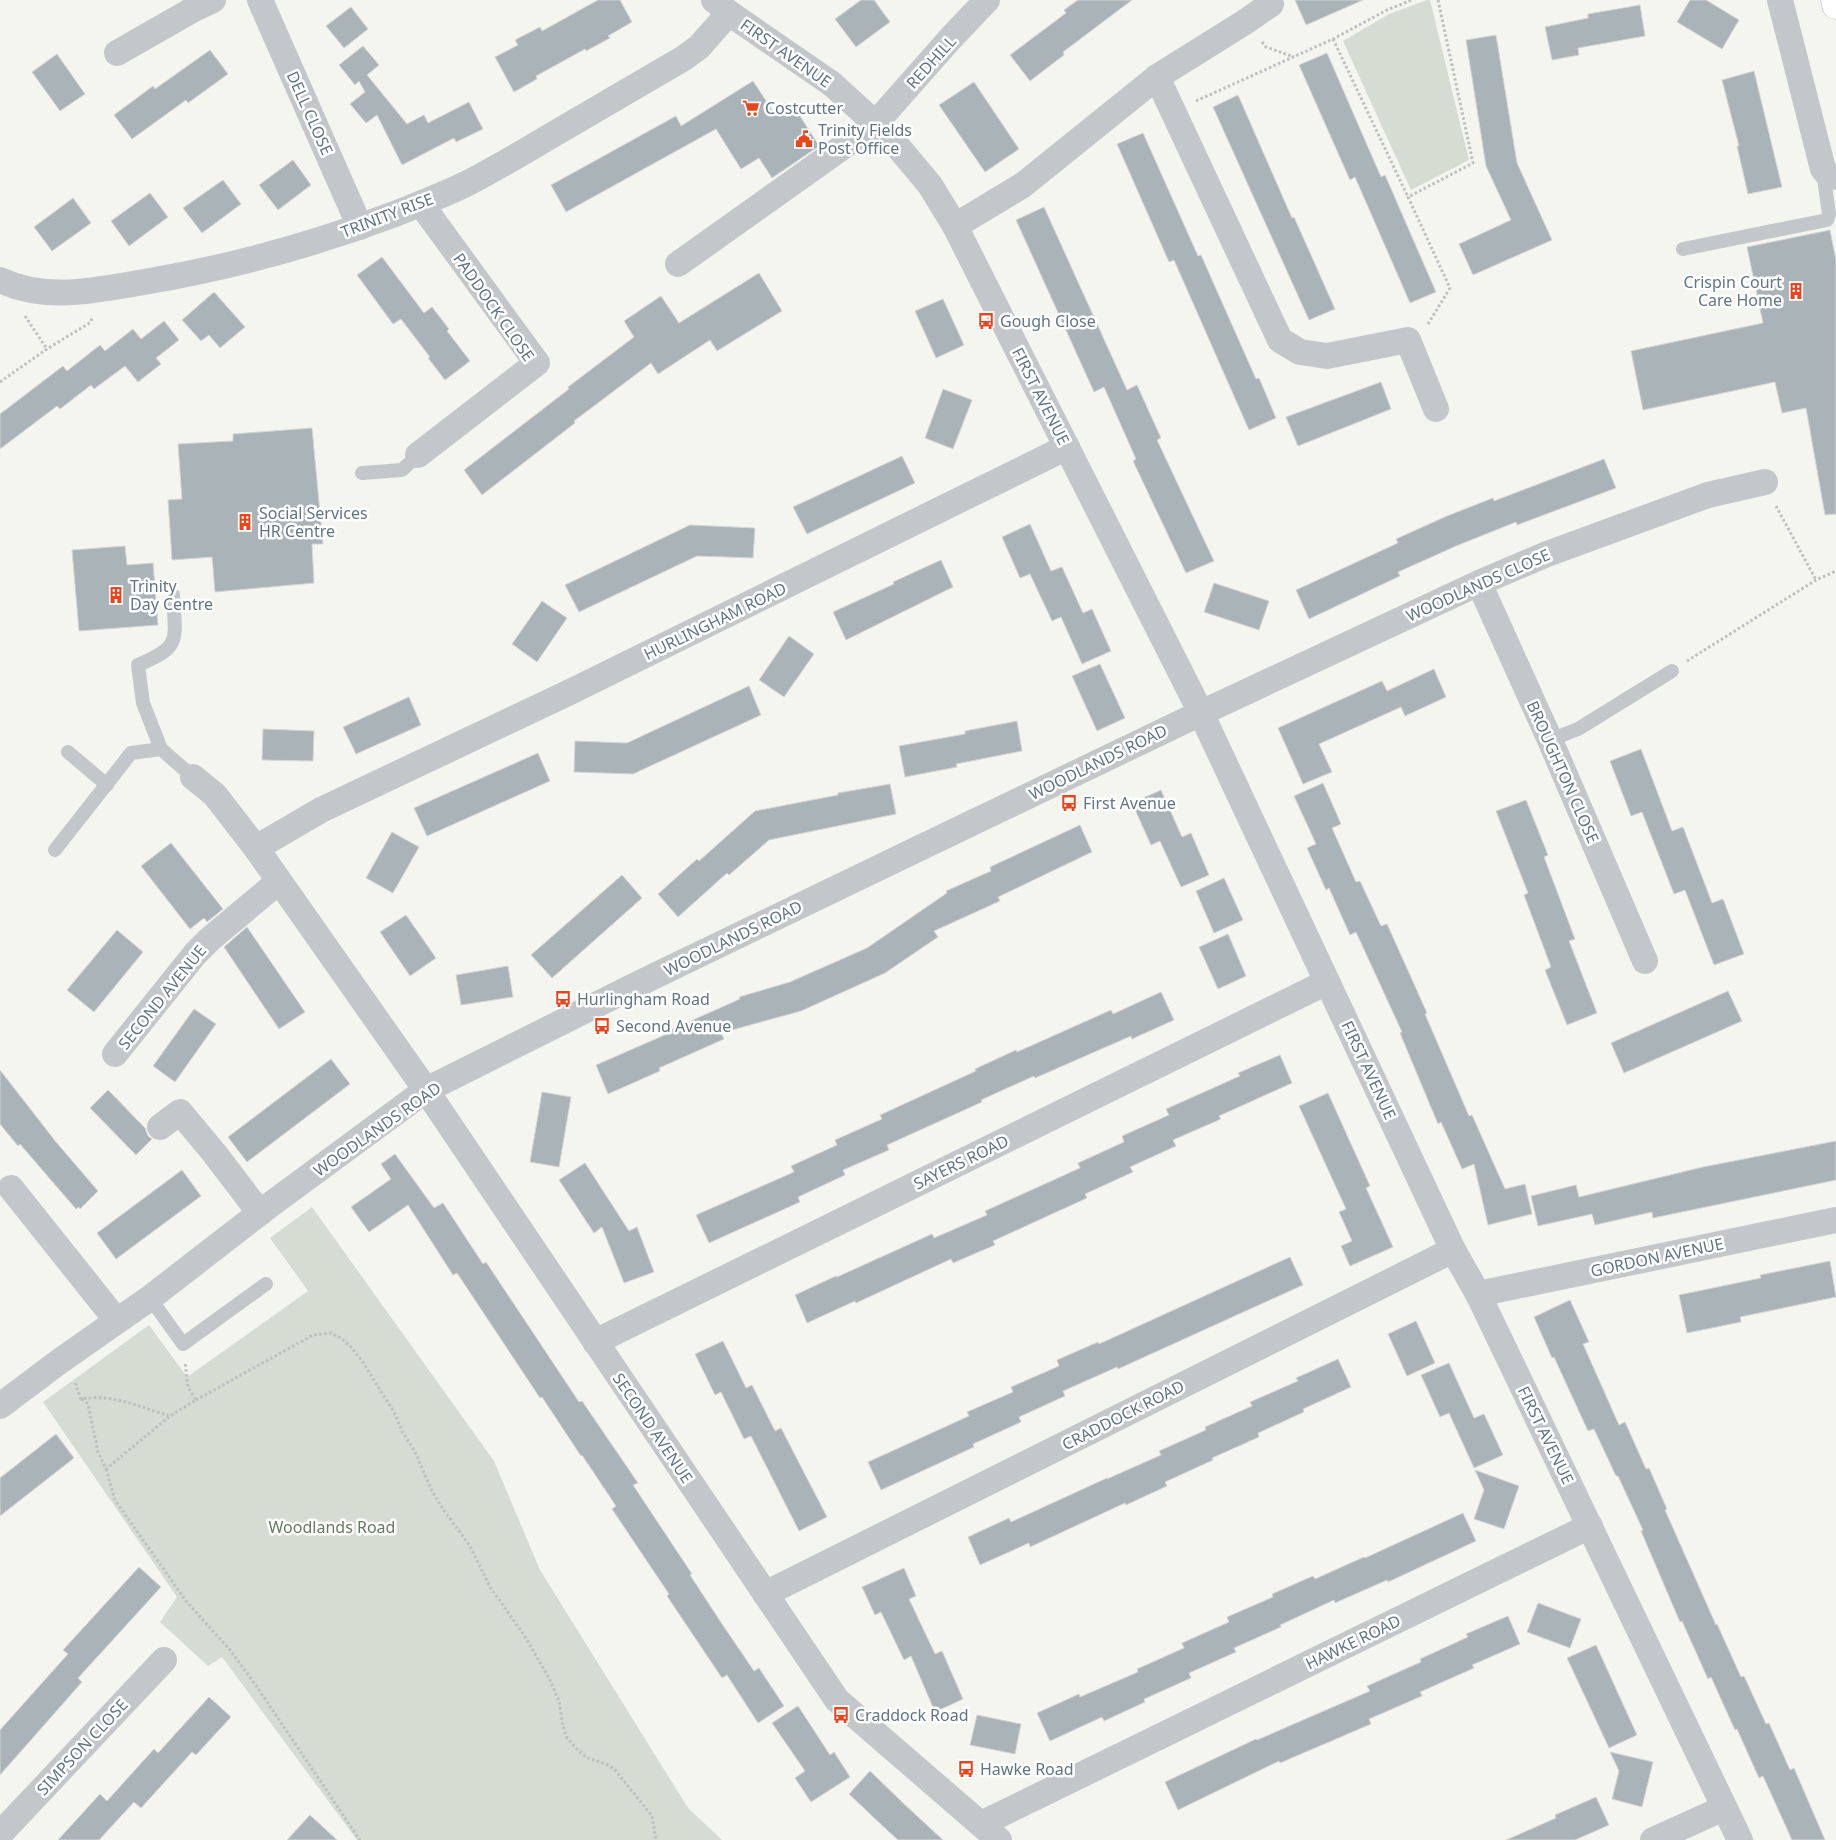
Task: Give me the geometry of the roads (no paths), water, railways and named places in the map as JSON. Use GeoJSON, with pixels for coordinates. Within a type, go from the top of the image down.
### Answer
{"type":"FeatureCollection","features":[{"type":"Feature","properties":{"kind":"highway"},"geometry":{"type":"LineString","coordinates":[[1835,0],[1836,5]]}},
{"type":"Feature","properties":{"kind":"street"},"geometry":{"type":"LineString","coordinates":[[117,53],[213,0]]}},
{"type":"Feature","properties":{"kind":"street","name":"DELL CLOSE"},"geometry":{"type":"LineString","coordinates":[[260,0],[360,227]]}},
{"type":"Feature","properties":{"kind":"street","name":"REDHILL"},"geometry":{"type":"LineString","coordinates":[[678,264],[875,124],[987,0]]}},
{"type":"Feature","properties":{"kind":"street"},"geometry":{"type":"LineString","coordinates":[[1780,0],[1830,173]]}},
{"type":"Feature","properties":{"kind":"street"},"geometry":{"type":"LineString","coordinates":[[955,226],[1024,185],[1156,77],[1246,22],[1271,4]]}},
{"type":"Feature","properties":{"kind":"street","name":"TRINITY RISE"},"geometry":{"type":"LineString","coordinates":[[1,282],[27,290],[57,294],[96,290],[190,275],[300,246],[360,227],[421,204],[501,165],[684,58],[699,47],[721,6]]}},
{"type":"Feature","properties":{"kind":"street","name":"FIRST AVENUE"},"geometry":{"type":"LineString","coordinates":[[721,6],[832,84],[889,136],[930,185],[955,226],[1201,713],[1454,1250],[1478,1294],[1740,1840]]}},
{"type":"Feature","properties":{"kind":"street"},"geometry":{"type":"LineString","coordinates":[[1156,77],[1280,340],[1300,352],[1327,356],[1408,340],[1436,409]]}},
{"type":"Feature","properties":{"kind":"street","name":"PADDOCK CLOSE"},"geometry":{"type":"LineString","coordinates":[[418,455],[537,363],[421,204]]}},
{"type":"Feature","properties":{"kind":"street","name":"HURLINGHAM ROAD"},"geometry":{"type":"LineString","coordinates":[[256,848],[321,810],[568,693],[1067,447]]}},
{"type":"Feature","properties":{"kind":"street","name":"WOODLANDS CLOSE"},"geometry":{"type":"LineString","coordinates":[[1201,713],[1480,583],[1547,554],[1708,496],[1765,482]]}},
{"type":"Feature","properties":{"kind":"street","name":"BROUGHTON CLOSE"},"geometry":{"type":"LineString","coordinates":[[1480,583],[1645,961]]}},
{"type":"Feature","properties":{"kind":"street","name":"WOODLANDS ROAD"},"geometry":{"type":"LineString","coordinates":[[0,1406],[150,1298],[260,1213],[426,1090],[638,984],[1201,713]]}},
{"type":"Feature","properties":{"kind":"street","name":"SECOND AVENUE"},"geometry":{"type":"LineString","coordinates":[[193,777],[215,795],[256,848],[278,882],[426,1090],[594,1342],[838,1700],[990,1832]]}},
{"type":"Feature","properties":{"kind":"street","name":"SECOND AVENUE"},"geometry":{"type":"LineString","coordinates":[[115,1054],[195,954],[210,939],[278,882]]}},
{"type":"Feature","properties":{"kind":"street","name":"SAYERS ROAD"},"geometry":{"type":"LineString","coordinates":[[594,1342],[1327,982]]}},
{"type":"Feature","properties":{"kind":"street"},"geometry":{"type":"LineString","coordinates":[[160,1127],[180,1112],[260,1213]]}},
{"type":"Feature","properties":{"kind":"street"},"geometry":{"type":"LineString","coordinates":[[11,1188],[117,1321]]}},
{"type":"Feature","properties":{"kind":"street","name":"GORDON AVENUE"},"geometry":{"type":"LineString","coordinates":[[1478,1294],[1836,1220]]}},
{"type":"Feature","properties":{"kind":"street","name":"CRADDOCK ROAD"},"geometry":{"type":"LineString","coordinates":[[765,1594],[1454,1250]]}},
{"type":"Feature","properties":{"kind":"street","name":"HAWKE ROAD"},"geometry":{"type":"LineString","coordinates":[[990,1832],[1590,1526]]}},
{"type":"Feature","properties":{"kind":"street","name":"SIMPSON CLOSE"},"geometry":{"type":"LineString","coordinates":[[0,1834],[164,1660]]}},
{"type":"Feature","properties":{"kind":"street"},"geometry":{"type":"LineString","coordinates":[[1653,1840],[1724,1808]]}},
{"type":"Feature","properties":{"kind":"lane"},"geometry":{"type":"LineString","coordinates":[[1683,250],[1827,220],[1829,214],[1830,173]]}},
{"type":"Feature","properties":{"kind":"lane"},"geometry":{"type":"LineString","coordinates":[[362,473],[402,470],[418,455]]}},
{"type":"Feature","properties":{"kind":"lane"},"geometry":{"type":"LineString","coordinates":[[173,595],[173,643],[157,657],[138,665],[143,703],[161,749],[193,777]]}},
{"type":"Feature","properties":{"kind":"lane"},"geometry":{"type":"LineString","coordinates":[[1550,740],[1578,729],[1672,671]]}},
{"type":"Feature","properties":{"kind":"lane"},"geometry":{"type":"LineString","coordinates":[[55,850],[131,753],[161,749]]}},
{"type":"Feature","properties":{"kind":"lane"},"geometry":{"type":"LineString","coordinates":[[68,752],[107,785]]}},
{"type":"Feature","properties":{"kind":"lane"},"geometry":{"type":"LineString","coordinates":[[150,1298],[183,1344],[266,1284]]}},
{"type":"Feature","properties":{"kind":"place","name":"Costcutter"},"geometry":{"type":"Point","coordinates":[751,108]}},
{"type":"Feature","properties":{"kind":"place","name":"Trinity Fields Post Office"},"geometry":{"type":"Point","coordinates":[804,139]}},
{"type":"Feature","properties":{"kind":"place","name":"Crispin Court Care Home"},"geometry":{"type":"Point","coordinates":[1796,291]}},
{"type":"Feature","properties":{"kind":"place","name":"Gough Close"},"geometry":{"type":"Point","coordinates":[986,321]}},
{"type":"Feature","properties":{"kind":"place","name":"Social Services HR Centre"},"geometry":{"type":"Point","coordinates":[245,522]}},
{"type":"Feature","properties":{"kind":"place","name":"Trinity Day Centre"},"geometry":{"type":"Point","coordinates":[116,595]}},
{"type":"Feature","properties":{"kind":"place","name":"First Avenue"},"geometry":{"type":"Point","coordinates":[1069,803]}},
{"type":"Feature","properties":{"kind":"place","name":"Hurlingham Road"},"geometry":{"type":"Point","coordinates":[563,999]}},
{"type":"Feature","properties":{"kind":"place","name":"Second Avenue"},"geometry":{"type":"Point","coordinates":[602,1026]}},
{"type":"Feature","properties":{"kind":"place","name":"Craddock Road"},"geometry":{"type":"Point","coordinates":[841,1715]}},
{"type":"Feature","properties":{"kind":"place","name":"Hawke Road"},"geometry":{"type":"Point","coordinates":[966,1769]}},
{"type":"Feature","properties":{"kind":"park label","name":"Woodlands Road"},"geometry":{"type":"Point","coordinates":[332,1527]}}]}
